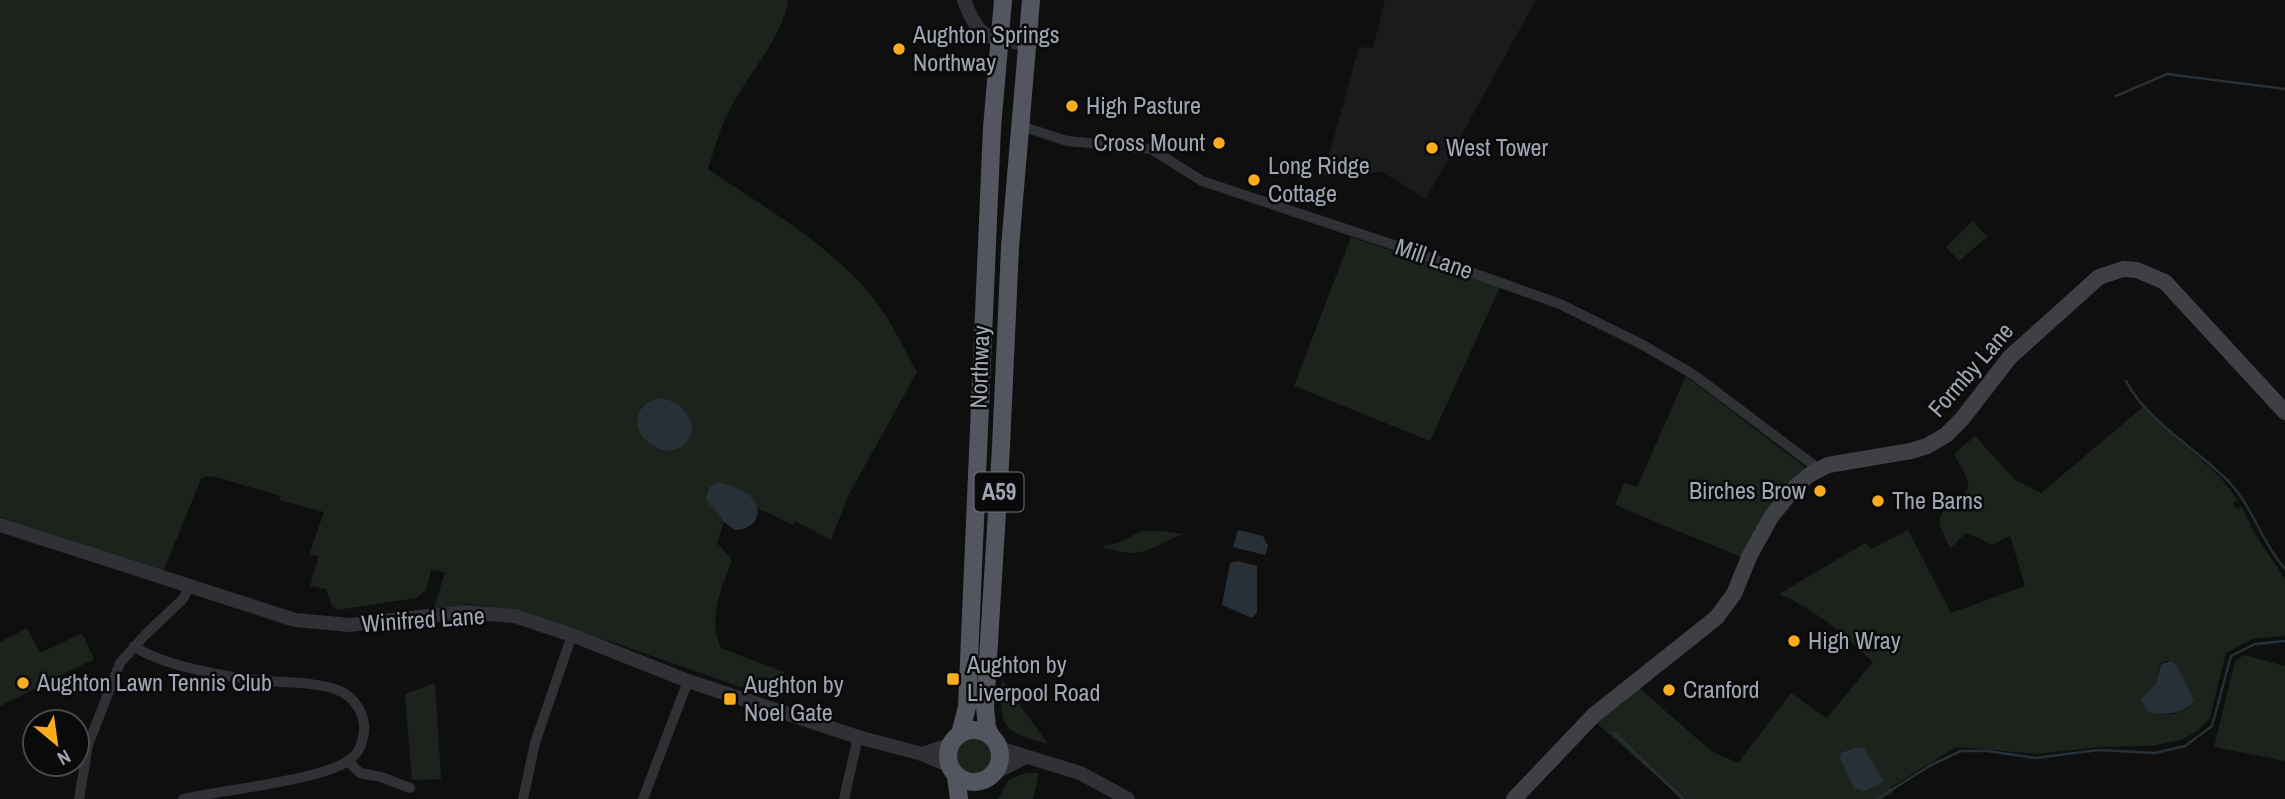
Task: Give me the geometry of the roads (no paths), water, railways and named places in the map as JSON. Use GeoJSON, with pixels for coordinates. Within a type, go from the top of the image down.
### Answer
{"type":"FeatureCollection","features":[{"type":"Feature","properties":{"kind":"highway","name":"Northway"},"geometry":{"type":"LineString","coordinates":[[955,740],[967,707],[992,128],[1003,0]]}},
{"type":"Feature","properties":{"kind":"highway","name":"Northway"},"geometry":{"type":"LineString","coordinates":[[995,742],[986,720],[985,707],[1010,247],[1031,0]]}},
{"type":"Feature","properties":{"kind":"highway"},"geometry":{"type":"LineString","coordinates":[[992,128],[1018,131]]}},
{"type":"Feature","properties":{"kind":"highway"},"geometry":{"type":"LineString","coordinates":[[955,740],[976,730],[995,742]]}},
{"type":"Feature","properties":{"kind":"highway","name":"A59"},"geometry":{"type":"LineString","coordinates":[[955,740],[948,752],[959,799]]}},
{"type":"Feature","properties":{"kind":"highway","name":"A59"},"geometry":{"type":"LineString","coordinates":[[981,799],[1001,756],[995,742]]}},
{"type":"Feature","properties":{"kind":"highway"},"geometry":{"type":"LineString","coordinates":[[953,771],[973,783],[993,775]]}},
{"type":"Feature","properties":{"kind":"main road","name":"Formby Lane"},"geometry":{"type":"LineString","coordinates":[[1514,799],[1594,715],[1716,618],[1734,594],[1750,555],[1771,517],[1796,486],[1819,468],[1911,451],[1927,446],[1946,435],[1962,419],[2010,357],[2099,277],[2123,269],[2137,270],[2165,282],[2285,412]]}},
{"type":"Feature","properties":{"kind":"street"},"geometry":{"type":"LineString","coordinates":[[964,0],[972,22],[982,34],[998,40],[1027,44]]}},
{"type":"Feature","properties":{"kind":"street","name":"Mill Lane"},"geometry":{"type":"LineString","coordinates":[[1018,131],[1027,128],[1067,141],[1152,149],[1202,181],[1560,304],[1643,345],[1694,376],[1819,468]]}},
{"type":"Feature","properties":{"kind":"street","name":"Winifred Lane"},"geometry":{"type":"LineString","coordinates":[[0,525],[295,620],[367,624],[446,614],[484,613],[515,616],[572,635],[688,681],[858,737],[922,754],[953,771]]}},
{"type":"Feature","properties":{"kind":"street"},"geometry":{"type":"LineString","coordinates":[[79,799],[88,745],[120,663],[183,599],[190,586]]}},
{"type":"Feature","properties":{"kind":"street"},"geometry":{"type":"LineString","coordinates":[[523,799],[535,743],[572,635]]}},
{"type":"Feature","properties":{"kind":"street"},"geometry":{"type":"LineString","coordinates":[[134,646],[148,654],[202,670],[299,683],[342,692],[354,701],[363,722],[362,741],[358,751],[348,761],[318,773],[240,794],[183,799]]}},
{"type":"Feature","properties":{"kind":"street"},"geometry":{"type":"LineString","coordinates":[[643,799],[688,681]]}},
{"type":"Feature","properties":{"kind":"street"},"geometry":{"type":"LineString","coordinates":[[844,799],[858,737]]}},
{"type":"Feature","properties":{"kind":"street"},"geometry":{"type":"LineString","coordinates":[[922,754],[955,740]]}},
{"type":"Feature","properties":{"kind":"street"},"geometry":{"type":"LineString","coordinates":[[995,742],[1026,757],[1080,773],[1128,799]]}},
{"type":"Feature","properties":{"kind":"street"},"geometry":{"type":"LineString","coordinates":[[993,775],[1026,757]]}},
{"type":"Feature","properties":{"kind":"street"},"geometry":{"type":"LineString","coordinates":[[348,761],[360,772],[410,788]]}},
{"type":"Feature","properties":{"kind":"waterway"},"geometry":{"type":"LineString","coordinates":[[2116,96],[2167,74],[2285,89]]}},
{"type":"Feature","properties":{"kind":"waterway"},"geometry":{"type":"LineString","coordinates":[[2126,381],[2146,409],[2230,483],[2285,569]]}},
{"type":"Feature","properties":{"kind":"waterway"},"geometry":{"type":"LineString","coordinates":[[1877,799],[1931,765],[1961,751],[1987,751],[2035,758],[2099,750],[2155,753],[2185,746],[2212,726],[2231,656],[2255,644],[2285,641]]}},
{"type":"Feature","properties":{"kind":"waterway"},"geometry":{"type":"LineString","coordinates":[[1614,733],[1683,799]]}},
{"type":"Feature","properties":{"kind":"place","name":"Aughton Springs Northway"},"geometry":{"type":"Point","coordinates":[899,49]}},
{"type":"Feature","properties":{"kind":"place","name":"High Pasture"},"geometry":{"type":"Point","coordinates":[1072,106]}},
{"type":"Feature","properties":{"kind":"place","name":"Cross Mount"},"geometry":{"type":"Point","coordinates":[1219,143]}},
{"type":"Feature","properties":{"kind":"place","name":"West Tower"},"geometry":{"type":"Point","coordinates":[1432,148]}},
{"type":"Feature","properties":{"kind":"place","name":"Long Ridge Cottage"},"geometry":{"type":"Point","coordinates":[1254,180]}},
{"type":"Feature","properties":{"kind":"place","name":"Birches Brow"},"geometry":{"type":"Point","coordinates":[1820,491]}},
{"type":"Feature","properties":{"kind":"place","name":"The Barns"},"geometry":{"type":"Point","coordinates":[1878,501]}},
{"type":"Feature","properties":{"kind":"place","name":"High Wray"},"geometry":{"type":"Point","coordinates":[1794,641]}},
{"type":"Feature","properties":{"kind":"place","name":"Aughton by Liverpool Road"},"geometry":{"type":"Point","coordinates":[953,679]}},
{"type":"Feature","properties":{"kind":"place","name":"Aughton Lawn Tennis Club"},"geometry":{"type":"Point","coordinates":[23,683]}},
{"type":"Feature","properties":{"kind":"place","name":"Cranford"},"geometry":{"type":"Point","coordinates":[1669,690]}},
{"type":"Feature","properties":{"kind":"place","name":"Aughton by Noel Gate"},"geometry":{"type":"Point","coordinates":[730,699]}}]}
